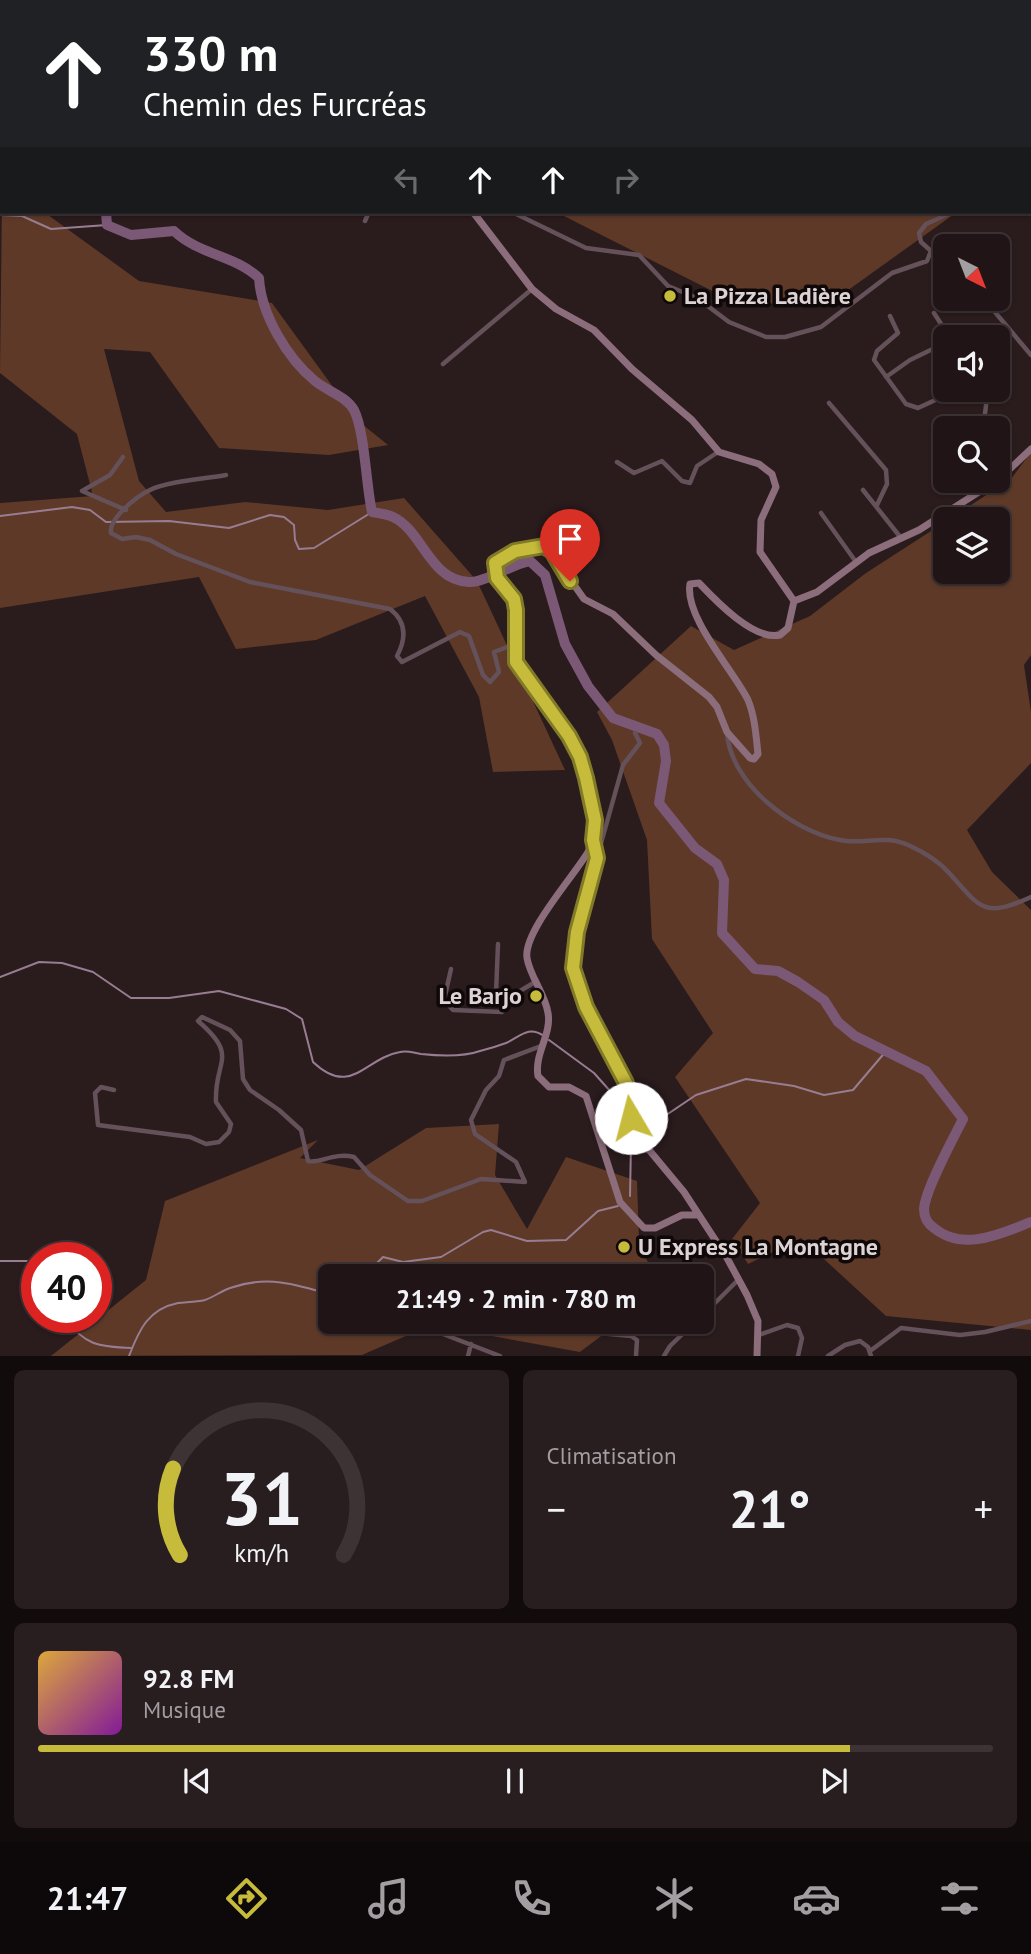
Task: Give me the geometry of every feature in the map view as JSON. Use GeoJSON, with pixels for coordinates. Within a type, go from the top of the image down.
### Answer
{"type":"FeatureCollection","features":[{"type":"Feature","properties":{"kind":"street"},"geometry":{"type":"LineString","coordinates":[[406,0],[420,0]]}},
{"type":"Feature","properties":{"kind":"street"},"geometry":{"type":"LineString","coordinates":[[366,221],[368,214]]}},
{"type":"Feature","properties":{"kind":"street"},"geometry":{"type":"LineString","coordinates":[[475,214],[531,289],[556,309],[594,330],[632,369],[692,420],[719,452],[759,464],[775,479],[776,487],[761,520],[760,552],[794,601]]}},
{"type":"Feature","properties":{"kind":"street"},"geometry":{"type":"LineString","coordinates":[[516,214],[586,248],[639,255],[651,265],[664,283],[697,298],[729,322],[766,337],[785,337],[821,327],[892,274],[923,264],[931,251],[920,242],[919,233],[926,224],[948,214]]}},
{"type":"Feature","properties":{"kind":"street"},"geometry":{"type":"LineString","coordinates":[[443,364],[531,289]]}},
{"type":"Feature","properties":{"kind":"street"},"geometry":{"type":"LineString","coordinates":[[995,312],[1031,355]]}},
{"type":"Feature","properties":{"kind":"street"},"geometry":{"type":"LineString","coordinates":[[934,313],[942,325]]}},
{"type":"Feature","properties":{"kind":"street"},"geometry":{"type":"LineString","coordinates":[[890,316],[899,329],[898,333],[877,351],[874,357],[906,404],[915,408],[933,400]]}},
{"type":"Feature","properties":{"kind":"street"},"geometry":{"type":"LineString","coordinates":[[886,377],[910,360],[933,349]]}},
{"type":"Feature","properties":{"kind":"street"},"geometry":{"type":"LineString","coordinates":[[829,402],[886,470],[887,484],[877,505]]}},
{"type":"Feature","properties":{"kind":"street"},"geometry":{"type":"LineString","coordinates":[[1010,469],[1031,449]]}},
{"type":"Feature","properties":{"kind":"street"},"geometry":{"type":"LineString","coordinates":[[617,462],[634,473],[662,461],[682,481],[690,483],[697,466],[719,452]]}},
{"type":"Feature","properties":{"kind":"street"},"geometry":{"type":"LineString","coordinates":[[122,457],[110,475],[82,491],[126,510]]}},
{"type":"Feature","properties":{"kind":"street"},"geometry":{"type":"LineString","coordinates":[[226,475],[149,490],[115,518],[109,529],[115,538],[136,537],[150,540],[176,554],[250,582],[390,609],[400,620],[404,633],[404,646],[397,656],[402,662],[460,632],[469,636],[483,675],[490,682],[499,672],[494,652],[514,644]]}},
{"type":"Feature","properties":{"kind":"street"},"geometry":{"type":"LineString","coordinates":[[863,490],[902,538]]}},
{"type":"Feature","properties":{"kind":"street"},"geometry":{"type":"LineString","coordinates":[[794,601],[824,588],[856,562],[981,493]]}},
{"type":"Feature","properties":{"kind":"street"},"geometry":{"type":"LineString","coordinates":[[821,513],[856,562]]}},
{"type":"Feature","properties":{"kind":"street"},"geometry":{"type":"LineString","coordinates":[[597,858],[593,840],[595,820],[580,757],[569,736],[519,670],[514,644],[514,599],[497,578],[494,569],[495,563],[506,555],[539,546],[548,548],[584,599],[613,614],[656,655],[709,697],[717,707],[727,732],[731,755],[743,779],[759,797],[798,822],[840,840],[882,838],[907,844],[942,866],[966,895],[987,907],[1008,906],[1031,897]]}},
{"type":"Feature","properties":{"kind":"street"},"geometry":{"type":"LineString","coordinates":[[727,732],[750,758],[757,757],[749,703],[705,631],[691,600],[690,584],[699,583],[734,617],[768,636],[785,633],[794,601]]}},
{"type":"Feature","properties":{"kind":"street"},"geometry":{"type":"LineString","coordinates":[[635,733],[640,743],[623,765],[577,932],[573,968],[586,1007],[626,1083],[635,1133],[699,1215],[739,1279],[758,1321],[757,1356]]}},
{"type":"Feature","properties":{"kind":"street"},"geometry":{"type":"LineString","coordinates":[[593,840],[584,859],[529,943],[527,959],[548,1013],[537,1060],[538,1076],[549,1087],[575,1089],[589,1100],[620,1202],[627,1212],[649,1230],[682,1215],[699,1215]]}},
{"type":"Feature","properties":{"kind":"street"},"geometry":{"type":"LineString","coordinates":[[584,859],[592,854],[597,858]]}},
{"type":"Feature","properties":{"kind":"street"},"geometry":{"type":"LineString","coordinates":[[498,944],[496,994],[508,1003]]}},
{"type":"Feature","properties":{"kind":"street"},"geometry":{"type":"LineString","coordinates":[[451,969],[444,1000],[453,1010],[502,1012],[515,994],[535,982]]}},
{"type":"Feature","properties":{"kind":"street"},"geometry":{"type":"LineString","coordinates":[[114,1090],[101,1087],[96,1093],[98,1125],[190,1138],[206,1144],[219,1142],[229,1132],[230,1124],[216,1102],[223,1053],[218,1040],[198,1021],[202,1017],[213,1020],[240,1041],[243,1079],[250,1090],[279,1110],[301,1130],[308,1161],[314,1163],[331,1155],[354,1157],[370,1175],[401,1197],[415,1202],[481,1179],[525,1182],[516,1162],[475,1134],[471,1120],[486,1090],[499,1076],[504,1060],[544,1038]]}},
{"type":"Feature","properties":{"kind":"street"},"geometry":{"type":"LineString","coordinates":[[714,1304],[739,1279]]}},
{"type":"Feature","properties":{"kind":"street"},"geometry":{"type":"LineString","coordinates":[[828,1356],[860,1341],[870,1353],[901,1328],[960,1335],[1031,1321]]}},
{"type":"Feature","properties":{"kind":"street"},"geometry":{"type":"LineString","coordinates":[[759,1335],[786,1325],[798,1328],[802,1338],[798,1356]]}},
{"type":"Feature","properties":{"kind":"street"},"geometry":{"type":"LineString","coordinates":[[443,1334],[500,1356]]}},
{"type":"Feature","properties":{"kind":"street"},"geometry":{"type":"LineString","coordinates":[[609,1334],[631,1336],[637,1340],[636,1356]]}},
{"type":"Feature","properties":{"kind":"street"},"geometry":{"type":"LineString","coordinates":[[664,1356],[682,1334]]}},
{"type":"Feature","properties":{"kind":"street"},"geometry":{"type":"LineString","coordinates":[[468,1356],[471,1344]]}},
{"type":"Feature","properties":{"kind":"shaded area"},"geometry":{"type":"Polygon","coordinates":[[[2,214],[47,214],[139,281],[272,303],[357,420],[388,445],[329,455],[219,448],[150,352],[104,349],[139,481],[166,512],[245,502],[328,510],[404,498],[477,581],[565,770],[493,772],[479,697],[425,596],[316,640],[236,649],[199,577],[0,608],[0,503],[93,496],[77,434],[0,373],[2,214]]]}},
{"type":"Feature","properties":{"kind":"shaded area"},"geometry":{"type":"Polygon","coordinates":[[[560,214],[954,214],[833,301],[740,305],[560,214]]]}},
{"type":"Feature","properties":{"kind":"shaded area"},"geometry":{"type":"Polygon","coordinates":[[[1031,452],[1031,655],[1024,665],[1031,712],[1031,763],[967,830],[992,872],[1031,910],[1031,1330],[886,1316],[801,1238],[748,1264],[732,1239],[760,1203],[675,1077],[713,1033],[652,939],[647,840],[612,740],[597,712],[691,626],[734,650],[810,616],[866,573],[933,530],[933,584],[1010,584],[1010,507],[968,507],[989,493],[1010,493],[1011,479],[1031,452]]]}},
{"type":"Feature","properties":{"kind":"shaded area"},"geometry":{"type":"Polygon","coordinates":[[[499,1124],[495,1175],[527,1229],[566,1157],[637,1181],[639,1239],[648,1264],[318,1264],[318,1334],[410,1334],[362,1355],[51,1356],[80,1333],[112,1333],[112,1307],[146,1280],[165,1201],[318,1140],[300,1158],[359,1170],[426,1128],[499,1124]]]}},
{"type":"Feature","properties":{"kind":"shaded area"},"geometry":{"type":"Polygon","coordinates":[[[481,1334],[604,1334],[580,1352],[481,1334]]]}},
{"type":"Feature","properties":{"kind":"waterway"},"geometry":{"type":"LineString","coordinates":[[106,214],[107,225],[131,235],[174,231],[194,245],[239,264],[259,278],[270,320],[286,348],[315,381],[341,397],[354,410],[361,432],[372,512],[391,516],[403,524],[444,573],[455,579],[475,582],[530,561],[545,575],[565,644],[588,686],[613,718],[657,734],[664,745],[666,761],[659,803],[695,848],[717,864],[724,880],[722,933],[755,969],[778,971],[798,982],[824,1000],[838,1022],[855,1036],[926,1071],[963,1119],[929,1190],[924,1209],[928,1222],[945,1235],[969,1240],[994,1236],[1031,1222]]}},
{"type":"Feature","properties":{"kind":"waterway"},"geometry":{"type":"LineString","coordinates":[[0,215],[22,216],[51,229],[107,225]]}},
{"type":"Feature","properties":{"kind":"waterway"},"geometry":{"type":"LineString","coordinates":[[0,516],[72,507],[90,510],[106,522],[169,521],[229,528],[270,515],[284,517],[294,525],[299,549],[314,548],[372,512]]}},
{"type":"Feature","properties":{"kind":"waterway"},"geometry":{"type":"LineString","coordinates":[[0,977],[39,962],[62,963],[93,972],[131,998],[169,998],[219,991],[286,1009],[302,1019],[313,1062],[326,1072],[338,1076],[358,1073],[403,1051],[459,1055],[506,1043],[524,1033],[533,1032],[544,1036]]}},
{"type":"Feature","properties":{"kind":"waterway"},"geometry":{"type":"LineString","coordinates":[[549,1040],[594,1073],[627,1110]]}},
{"type":"Feature","properties":{"kind":"waterway"},"geometry":{"type":"LineString","coordinates":[[644,1130],[696,1095],[746,1079],[794,1086],[824,1095],[853,1090],[887,1050]]}},
{"type":"Feature","properties":{"kind":"waterway"},"geometry":{"type":"LineString","coordinates":[[634,1115],[639,1119],[657,1121]]}},
{"type":"Feature","properties":{"kind":"waterway"},"geometry":{"type":"LineString","coordinates":[[630,1196],[631,1143]]}},
{"type":"Feature","properties":{"kind":"waterway"},"geometry":{"type":"LineString","coordinates":[[376,1264],[383,1257],[403,1262],[441,1257],[491,1230],[527,1241],[566,1240],[598,1211],[618,1206]]}},
{"type":"Feature","properties":{"kind":"waterway"},"geometry":{"type":"LineString","coordinates":[[0,1261],[21,1261]]}},
{"type":"Feature","properties":{"kind":"waterway"},"geometry":{"type":"LineString","coordinates":[[129,1356],[146,1322],[168,1306],[205,1300],[230,1288],[256,1282],[281,1282],[318,1292]]}},
{"type":"Feature","properties":{"kind":"waterway"},"geometry":{"type":"LineString","coordinates":[[78,1333],[93,1343],[132,1348]]}},
{"type":"Feature","properties":{"kind":"place","name":"La Pizza Ladière"},"geometry":{"type":"Point","coordinates":[670,296]}},
{"type":"Feature","properties":{"kind":"place","name":"Le Barjo"},"geometry":{"type":"Point","coordinates":[536,996]}},
{"type":"Feature","properties":{"kind":"place","name":"U Express La Montagne"},"geometry":{"type":"Point","coordinates":[624,1247]}},
{"type":"Feature","properties":{"kind":"route"},"geometry":{"type":"LineString","coordinates":[[570,581],[552,551],[544,546],[515,551],[495,563],[497,578],[514,599],[514,653],[519,670],[569,736],[580,757],[586,778],[595,820],[593,840],[597,858],[577,932],[572,957],[573,968],[586,1007],[626,1083],[631,1118]]}}]}
